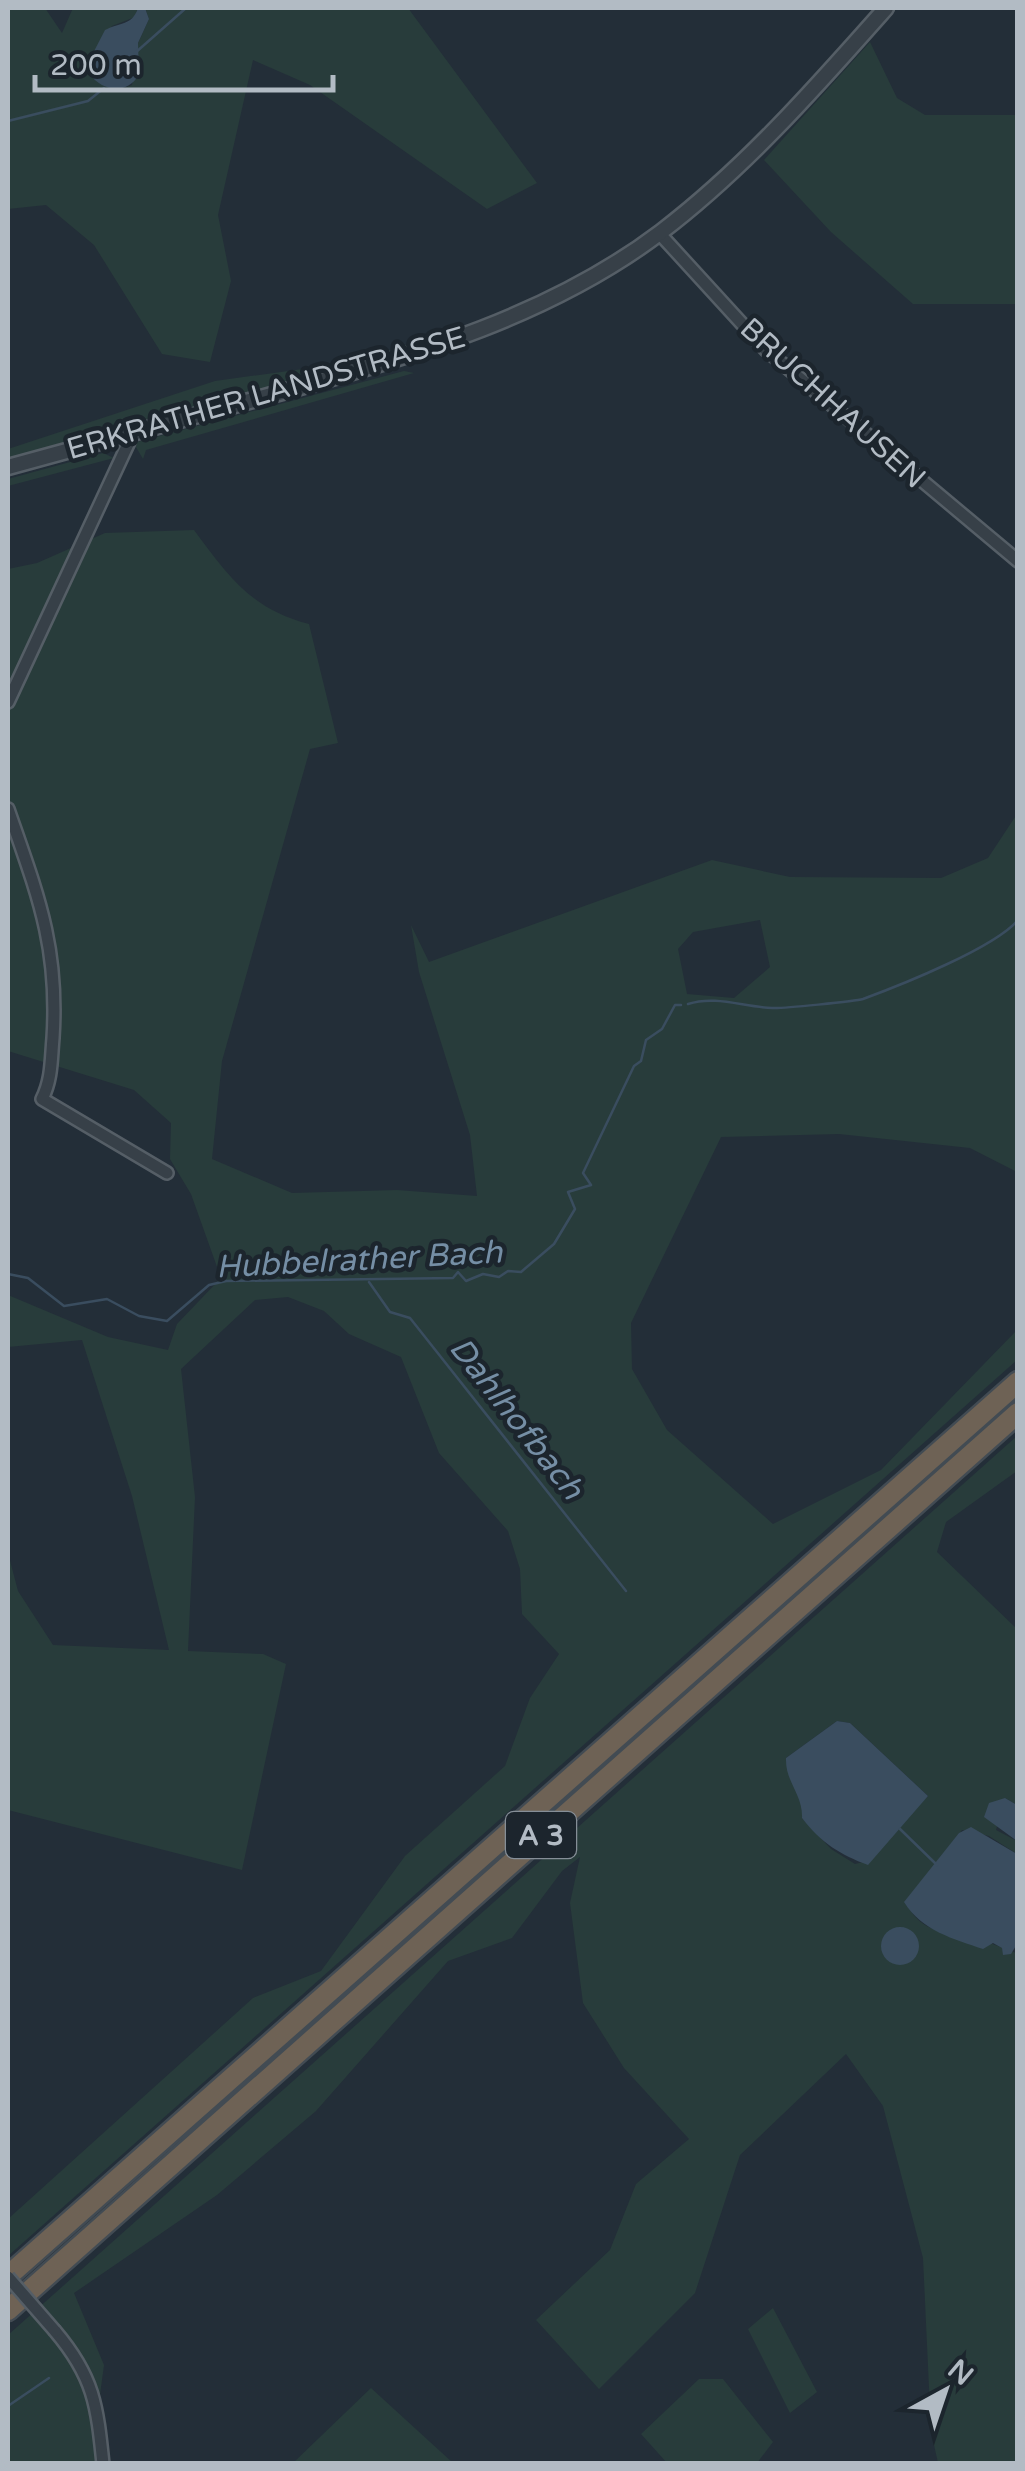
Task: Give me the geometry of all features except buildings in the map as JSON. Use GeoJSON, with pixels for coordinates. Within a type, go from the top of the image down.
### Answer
{"type":"FeatureCollection","features":[{"type":"Feature","properties":{"kind":"highway","name":"A 3"},"geometry":{"type":"LineString","coordinates":[[8,2276],[1018,1382]]}},
{"type":"Feature","properties":{"kind":"highway","name":"A 3"},"geometry":{"type":"LineString","coordinates":[[8,2310],[1018,1413]]}},
{"type":"Feature","properties":{"kind":"street","name":"ERKRATHER LANDSTRASSE"},"geometry":{"type":"LineString","coordinates":[[8,466],[127,436],[449,343],[561,294],[659,234],[742,162],[886,8]]}},
{"type":"Feature","properties":{"kind":"street","name":"BRUCHHAUSEN"},"geometry":{"type":"LineString","coordinates":[[659,234],[766,350],[1018,560]]}},
{"type":"Feature","properties":{"kind":"street"},"geometry":{"type":"LineString","coordinates":[[8,702],[129,442],[127,436]]}},
{"type":"Feature","properties":{"kind":"street"},"geometry":{"type":"LineString","coordinates":[[8,809],[48,925],[56,990],[50,1083],[42,1099],[167,1173]]}},
{"type":"Feature","properties":{"kind":"street"},"geometry":{"type":"LineString","coordinates":[[8,2276],[88,2375],[96,2398],[102,2464]]}},
{"type":"Feature","properties":{"kind":"green space"},"geometry":{"type":"Polygon","coordinates":[[[8,8],[45,8],[62,33],[73,8],[138,8],[135,17],[112,26],[89,61],[89,74],[116,91],[132,85],[138,43],[149,19],[145,8],[408,8],[537,183],[487,209],[310,85],[253,60],[218,215],[231,281],[210,362],[162,354],[94,245],[46,205],[8,209],[8,8]]]}},
{"type":"Feature","properties":{"kind":"green space"},"geometry":{"type":"Polygon","coordinates":[[[870,42],[897,98],[925,115],[1017,115],[1017,304],[913,304],[831,232],[764,160],[870,42]]]}},
{"type":"Feature","properties":{"kind":"green space"},"geometry":{"type":"Polygon","coordinates":[[[459,329],[339,372],[8,461],[8,449],[215,381],[346,363],[459,329]]]}},
{"type":"Feature","properties":{"kind":"green space"},"geometry":{"type":"Polygon","coordinates":[[[404,371],[414,373],[146,450],[143,459],[136,447],[137,442],[404,371]]]}},
{"type":"Feature","properties":{"kind":"green space"},"geometry":{"type":"Polygon","coordinates":[[[103,453],[114,458],[8,486],[8,479],[103,453]]]}},
{"type":"Feature","properties":{"kind":"green space"},"geometry":{"type":"Polygon","coordinates":[[[194,530],[230,576],[256,600],[309,624],[338,743],[310,749],[222,1061],[212,1159],[292,1193],[397,1190],[477,1196],[470,1135],[419,972],[411,925],[429,962],[712,860],[790,877],[941,878],[988,858],[1017,814],[1017,1172],[970,1148],[839,1134],[721,1137],[631,1323],[632,1369],[667,1430],[773,1524],[881,1470],[1017,1330],[1017,1360],[8,2256],[8,2219],[253,1998],[321,1971],[405,1856],[505,1766],[530,1698],[559,1654],[522,1614],[520,1569],[508,1531],[439,1453],[401,1357],[349,1334],[324,1311],[288,1297],[255,1300],[181,1369],[195,1497],[188,1651],[263,1654],[286,1664],[242,1870],[8,1810],[8,1553],[18,1591],[53,1645],[169,1650],[132,1496],[82,1340],[8,1347],[8,1295],[108,1337],[168,1350],[177,1324],[221,1278],[191,1194],[170,1159],[171,1123],[134,1090],[8,1051],[8,569],[37,563],[105,533],[194,530]],[[760,920],[693,932],[678,949],[687,994],[734,998],[770,967],[760,920]]]}},
{"type":"Feature","properties":{"kind":"green space"},"geometry":{"type":"Polygon","coordinates":[[[1017,1436],[1017,1471],[946,1522],[937,1552],[1017,1629],[1017,1805],[1005,1798],[996,1830],[1017,1841],[1017,1854],[989,1836],[962,1830],[905,1902],[919,1921],[983,1948],[990,1943],[1016,1953],[1017,1944],[1017,2463],[938,2463],[931,2431],[923,2258],[883,2106],[846,2054],[740,2155],[695,2293],[599,2389],[536,2320],[610,2250],[636,2184],[689,2139],[624,2068],[583,2003],[570,1903],[580,1857],[562,1871],[512,1938],[448,1961],[316,2111],[217,2195],[74,2293],[104,2365],[94,2439],[99,2463],[8,2463],[8,2335],[1017,1436]],[[837,1721],[786,1758],[802,1802],[802,1818],[831,1849],[855,1864],[863,1862],[928,1796],[850,1723],[837,1721]]]}},
{"type":"Feature","properties":{"kind":"green space"},"geometry":{"type":"Polygon","coordinates":[[[773,2308],[817,2392],[790,2413],[748,2329],[773,2308]]]}},
{"type":"Feature","properties":{"kind":"green space"},"geometry":{"type":"Polygon","coordinates":[[[699,2379],[723,2379],[773,2442],[757,2463],[667,2463],[641,2434],[699,2379]]]}},
{"type":"Feature","properties":{"kind":"green space"},"geometry":{"type":"Polygon","coordinates":[[[371,2388],[453,2463],[293,2463],[371,2388]]]}},
{"type":"Feature","properties":{"kind":"water"},"geometry":{"type":"Polygon","coordinates":[[[138,8],[145,8],[149,19],[138,43],[139,75],[128,86],[108,88],[89,74],[89,61],[105,30],[129,21],[138,8]]]}},
{"type":"Feature","properties":{"kind":"water"},"geometry":{"type":"Polygon","coordinates":[[[837,1721],[850,1723],[928,1796],[868,1865],[832,1847],[809,1827],[802,1818],[786,1766],[786,1758],[837,1721]]]}},
{"type":"Feature","properties":{"kind":"water"},"geometry":{"type":"Polygon","coordinates":[[[1005,1798],[1017,1805],[1017,1841],[984,1817],[989,1803],[1005,1798]]]}},
{"type":"Feature","properties":{"kind":"water"},"geometry":{"type":"Polygon","coordinates":[[[971,1827],[1017,1854],[1017,1944],[1011,1954],[1003,1955],[1002,1948],[993,1943],[983,1949],[939,1933],[904,1902],[959,1833],[971,1827]]]}},
{"type":"Feature","properties":{"kind":"water"},"geometry":{"type":"Polygon","coordinates":[[[900,1927],[913,1933],[919,1946],[913,1959],[900,1965],[887,1959],[881,1946],[887,1933],[900,1927]]]}},
{"type":"Feature","properties":{"kind":"waterway"},"geometry":{"type":"LineString","coordinates":[[135,53],[186,8]]}},
{"type":"Feature","properties":{"kind":"waterway"},"geometry":{"type":"LineString","coordinates":[[8,121],[88,101],[104,88]]}},
{"type":"Feature","properties":{"kind":"waterway","name":"Hubbelrather Bach"},"geometry":{"type":"LineString","coordinates":[[688,1004],[719,1001],[778,1008],[863,999],[968,954],[1018,920]]}},
{"type":"Feature","properties":{"kind":"waterway","name":"Hubbelrather Bach"},"geometry":{"type":"LineString","coordinates":[[8,1274],[28,1278],[64,1306],[107,1299],[139,1316],[167,1321],[209,1285],[226,1281],[453,1278],[458,1272],[466,1281],[483,1274],[499,1277],[508,1271],[521,1272],[554,1244],[575,1209],[568,1192],[591,1185],[583,1173],[634,1066],[641,1061],[646,1040],[662,1029],[675,1005],[681,1005]]}},
{"type":"Feature","properties":{"kind":"waterway","name":"Dahlhofbach"},"geometry":{"type":"LineString","coordinates":[[369,1282],[390,1312],[410,1318],[626,1591]]}},
{"type":"Feature","properties":{"kind":"waterway","name":"Dahlhofbach"},"geometry":{"type":"LineString","coordinates":[[900,1829],[937,1865]]}},
{"type":"Feature","properties":{"kind":"waterway"},"geometry":{"type":"LineString","coordinates":[[8,2406],[49,2378]]}}]}
